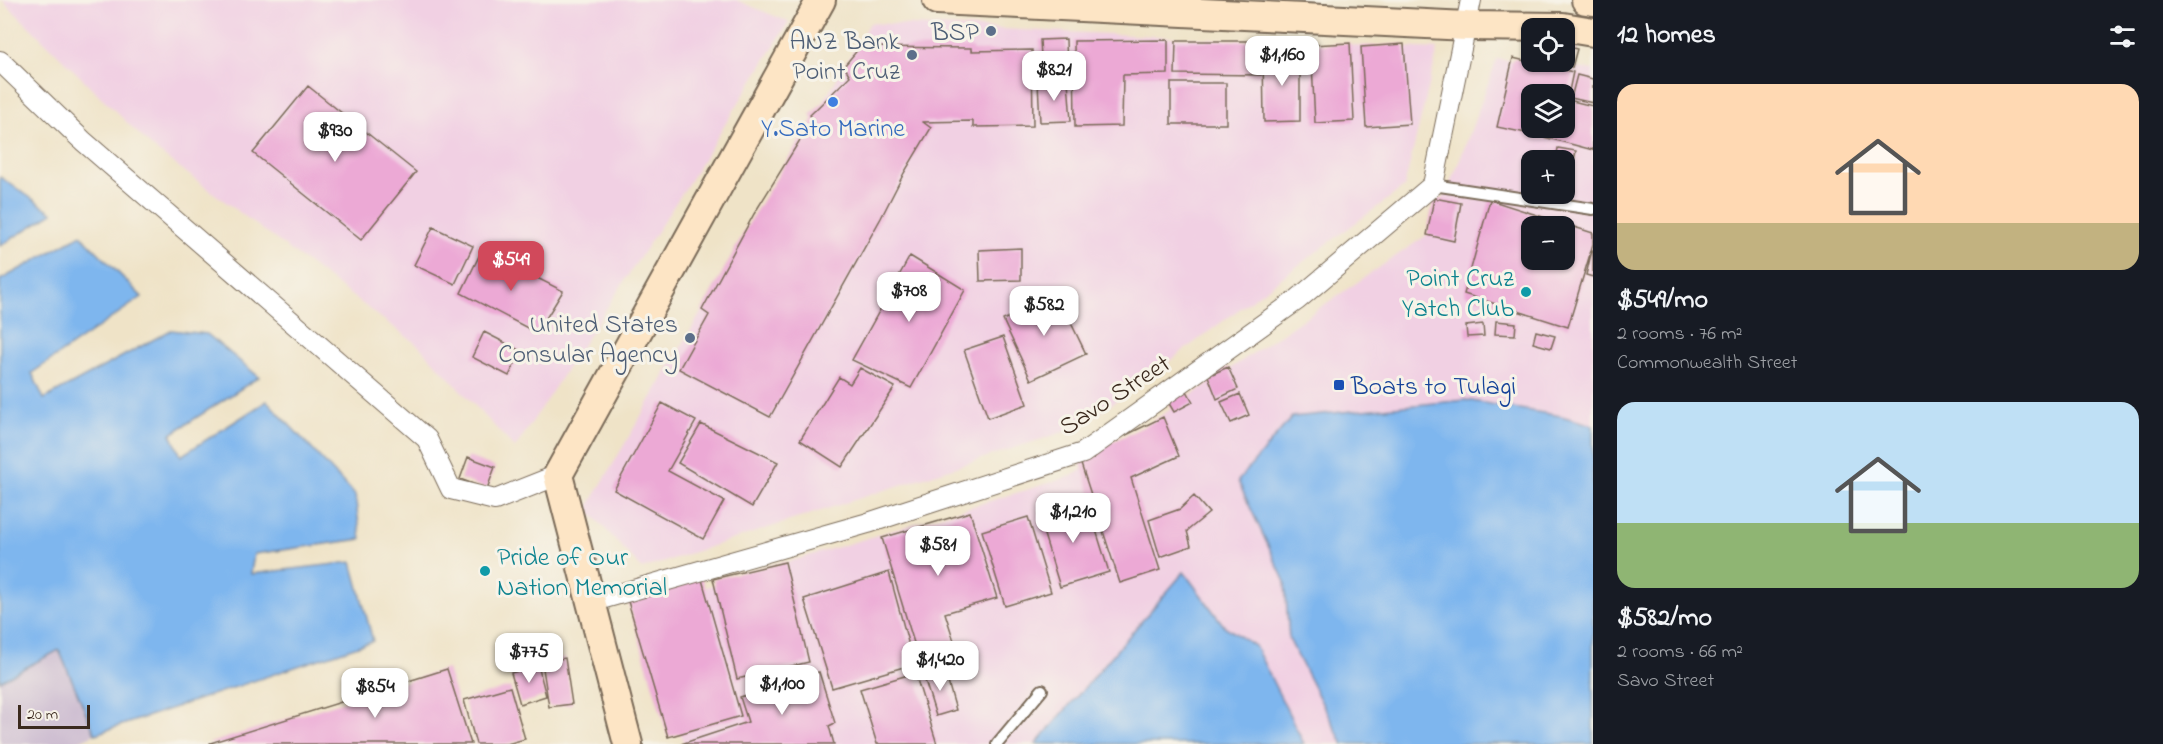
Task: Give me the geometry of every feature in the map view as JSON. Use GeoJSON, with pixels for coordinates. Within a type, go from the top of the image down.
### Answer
{"type":"FeatureCollection","features":[{"type":"Feature","properties":{"kind":"street"},"geometry":{"type":"LineString","coordinates":[[0,60],[82,140],[427,439],[451,489],[495,500],[558,475],[821,0]]}},
{"type":"Feature","properties":{"kind":"street"},"geometry":{"type":"LineString","coordinates":[[938,0],[1469,13],[1593,32]]}},
{"type":"Feature","properties":{"kind":"street"},"geometry":{"type":"LineString","coordinates":[[1586,0],[1593,1]]}},
{"type":"Feature","properties":{"kind":"street"},"geometry":{"type":"LineString","coordinates":[[1433,185],[1469,13]]}},
{"type":"Feature","properties":{"kind":"street","name":"Savo Street"},"geometry":{"type":"LineString","coordinates":[[591,602],[868,523],[1083,453],[1297,300],[1433,185]]}},
{"type":"Feature","properties":{"kind":"street"},"geometry":{"type":"LineString","coordinates":[[558,475],[628,744]]}},
{"type":"Feature","properties":{"kind":"lane"},"geometry":{"type":"LineString","coordinates":[[1433,185],[1593,209]]}},
{"type":"Feature","properties":{"kind":"lane"},"geometry":{"type":"LineString","coordinates":[[997,744],[1042,690]]}},
{"type":"Feature","properties":{"kind":"shaded area"},"geometry":{"type":"Polygon","coordinates":[[[2,0],[736,0],[789,22],[686,187],[515,448],[419,346],[153,148],[2,0]]]}},
{"type":"Feature","properties":{"kind":"shaded area"},"geometry":{"type":"Polygon","coordinates":[[[869,23],[1438,49],[1404,187],[1082,426],[642,569],[587,509],[869,23]]]}},
{"type":"Feature","properties":{"kind":"shaded area"},"geometry":{"type":"Polygon","coordinates":[[[1497,59],[1521,62],[1521,72],[1575,72],[1575,68],[1593,70],[1593,744],[684,744],[644,606],[1072,476],[1427,235],[1458,165],[1497,59]]]}},
{"type":"Feature","properties":{"kind":"shaded area"},"geometry":{"type":"Polygon","coordinates":[[[59,650],[95,734],[72,744],[0,744],[0,681],[59,650]]]}},
{"type":"Feature","properties":{"kind":"water"},"geometry":{"type":"Polygon","coordinates":[[[0,177],[53,213],[0,246],[0,177]]]}},
{"type":"Feature","properties":{"kind":"water"},"geometry":{"type":"Polygon","coordinates":[[[81,235],[142,297],[32,373],[44,399],[171,330],[207,334],[259,377],[171,434],[181,456],[267,401],[355,495],[361,539],[254,554],[251,574],[352,562],[373,641],[95,734],[59,650],[0,681],[0,280],[81,235]]]}},
{"type":"Feature","properties":{"kind":"water"},"geometry":{"type":"Polygon","coordinates":[[[1466,400],[1561,416],[1593,425],[1593,744],[1343,744],[1289,639],[1285,582],[1238,481],[1292,417],[1466,400]]]}},
{"type":"Feature","properties":{"kind":"water"},"geometry":{"type":"Polygon","coordinates":[[[1184,572],[1224,626],[1255,646],[1304,744],[1036,744],[1184,572]]]}},
{"type":"Feature","properties":{"kind":"building"},"geometry":{"type":"Polygon","coordinates":[[[1066,39],[1067,72],[1042,73],[1040,40],[1066,39]]]}},
{"type":"Feature","properties":{"kind":"building"},"geometry":{"type":"Polygon","coordinates":[[[1168,40],[1168,74],[1123,75],[1122,126],[1075,127],[1074,41],[1168,40]]]}},
{"type":"Feature","properties":{"kind":"building"},"geometry":{"type":"Polygon","coordinates":[[[1176,41],[1261,41],[1261,75],[1175,74],[1176,41]]]}},
{"type":"Feature","properties":{"kind":"building"},"geometry":{"type":"Polygon","coordinates":[[[1350,43],[1354,121],[1315,123],[1311,45],[1350,43]]]}},
{"type":"Feature","properties":{"kind":"building"},"geometry":{"type":"Polygon","coordinates":[[[1404,44],[1410,124],[1366,127],[1361,47],[1404,44]]]}},
{"type":"Feature","properties":{"kind":"building"},"geometry":{"type":"Polygon","coordinates":[[[860,47],[972,48],[972,51],[1032,50],[1033,126],[973,127],[973,121],[923,122],[931,128],[770,417],[679,369],[709,315],[702,310],[754,214],[813,119],[810,115],[850,76],[844,66],[860,47]]]}},
{"type":"Feature","properties":{"kind":"building"},"geometry":{"type":"Polygon","coordinates":[[[1263,52],[1300,52],[1300,121],[1264,122],[1263,52]]]}},
{"type":"Feature","properties":{"kind":"building"},"geometry":{"type":"Polygon","coordinates":[[[1513,58],[1521,60],[1521,72],[1573,72],[1570,84],[1521,84],[1521,132],[1497,127],[1513,58]]]}},
{"type":"Feature","properties":{"kind":"building"},"geometry":{"type":"Polygon","coordinates":[[[1577,75],[1593,79],[1593,103],[1575,99],[1577,75]]]}},
{"type":"Feature","properties":{"kind":"building"},"geometry":{"type":"Polygon","coordinates":[[[1068,81],[1071,121],[1040,122],[1038,83],[1068,81]]]}},
{"type":"Feature","properties":{"kind":"building"},"geometry":{"type":"Polygon","coordinates":[[[1171,83],[1226,83],[1226,124],[1171,124],[1171,83]]]}},
{"type":"Feature","properties":{"kind":"building"},"geometry":{"type":"Polygon","coordinates":[[[308,86],[416,172],[361,240],[253,153],[308,86]]]}},
{"type":"Feature","properties":{"kind":"building"},"geometry":{"type":"Polygon","coordinates":[[[1575,102],[1593,106],[1593,150],[1548,138],[1575,138],[1575,102]]]}},
{"type":"Feature","properties":{"kind":"building"},"geometry":{"type":"Polygon","coordinates":[[[1434,198],[1461,203],[1454,241],[1427,235],[1434,198]]]}},
{"type":"Feature","properties":{"kind":"building"},"geometry":{"type":"Polygon","coordinates":[[[1490,200],[1540,216],[1521,216],[1521,270],[1575,270],[1575,227],[1593,233],[1593,244],[1568,327],[1464,294],[1490,200]]]}},
{"type":"Feature","properties":{"kind":"building"},"geometry":{"type":"Polygon","coordinates":[[[433,227],[473,246],[455,284],[414,265],[433,227]]]}},
{"type":"Feature","properties":{"kind":"building"},"geometry":{"type":"Polygon","coordinates":[[[1021,248],[1021,280],[980,281],[979,250],[1021,248]]]}},
{"type":"Feature","properties":{"kind":"building"},"geometry":{"type":"Polygon","coordinates":[[[482,250],[563,291],[537,333],[461,293],[482,250]]]}},
{"type":"Feature","properties":{"kind":"building"},"geometry":{"type":"Polygon","coordinates":[[[1593,250],[1593,277],[1586,275],[1593,250]]]}},
{"type":"Feature","properties":{"kind":"building"},"geometry":{"type":"Polygon","coordinates":[[[910,256],[965,290],[911,388],[852,360],[910,256]]]}},
{"type":"Feature","properties":{"kind":"building"},"geometry":{"type":"Polygon","coordinates":[[[1057,294],[1086,354],[1031,380],[1003,320],[1057,294]]]}},
{"type":"Feature","properties":{"kind":"building"},"geometry":{"type":"Polygon","coordinates":[[[1496,321],[1516,323],[1515,335],[1495,334],[1496,321]]]}},
{"type":"Feature","properties":{"kind":"building"},"geometry":{"type":"Polygon","coordinates":[[[1483,324],[1484,336],[1467,337],[1466,326],[1483,324]]]}},
{"type":"Feature","properties":{"kind":"building"},"geometry":{"type":"Polygon","coordinates":[[[1536,331],[1555,336],[1551,348],[1533,343],[1536,331]]]}},
{"type":"Feature","properties":{"kind":"building"},"geometry":{"type":"Polygon","coordinates":[[[484,332],[521,351],[509,376],[472,357],[484,332]]]}},
{"type":"Feature","properties":{"kind":"building"},"geometry":{"type":"Polygon","coordinates":[[[1003,337],[1027,404],[988,418],[964,350],[1003,337]]]}},
{"type":"Feature","properties":{"kind":"building"},"geometry":{"type":"Polygon","coordinates":[[[1228,367],[1238,389],[1217,399],[1208,376],[1228,367]]]}},
{"type":"Feature","properties":{"kind":"building"},"geometry":{"type":"Polygon","coordinates":[[[860,368],[895,387],[842,467],[800,440],[839,377],[850,384],[860,368]]]}},
{"type":"Feature","properties":{"kind":"building"},"geometry":{"type":"Polygon","coordinates":[[[1186,389],[1193,402],[1174,412],[1167,400],[1186,389]]]}},
{"type":"Feature","properties":{"kind":"building"},"geometry":{"type":"Polygon","coordinates":[[[1240,394],[1249,415],[1231,423],[1221,402],[1240,394]]]}},
{"type":"Feature","properties":{"kind":"building"},"geometry":{"type":"Polygon","coordinates":[[[662,403],[696,421],[668,471],[724,501],[703,539],[614,490],[662,403]]]}},
{"type":"Feature","properties":{"kind":"building"},"geometry":{"type":"Polygon","coordinates":[[[1163,417],[1179,456],[1131,478],[1160,570],[1120,583],[1079,458],[1163,417]]]}},
{"type":"Feature","properties":{"kind":"building"},"geometry":{"type":"Polygon","coordinates":[[[701,424],[778,462],[752,507],[678,463],[701,424]]]}},
{"type":"Feature","properties":{"kind":"building"},"geometry":{"type":"Polygon","coordinates":[[[468,457],[495,467],[487,489],[460,479],[468,457]]]}},
{"type":"Feature","properties":{"kind":"building"},"geometry":{"type":"Polygon","coordinates":[[[1194,496],[1209,513],[1187,531],[1191,546],[1160,557],[1149,520],[1180,509],[1194,496]]]}},
{"type":"Feature","properties":{"kind":"building"},"geometry":{"type":"Polygon","coordinates":[[[1087,501],[1109,572],[1060,587],[1038,515],[1087,501]]]}},
{"type":"Feature","properties":{"kind":"building"},"geometry":{"type":"Polygon","coordinates":[[[970,512],[997,598],[945,613],[955,644],[918,656],[882,538],[970,512]]]}},
{"type":"Feature","properties":{"kind":"building"},"geometry":{"type":"Polygon","coordinates":[[[1028,517],[1051,592],[1005,606],[982,531],[1028,517]]]}},
{"type":"Feature","properties":{"kind":"building"},"geometry":{"type":"Polygon","coordinates":[[[785,562],[809,662],[737,679],[713,579],[785,562]]]}},
{"type":"Feature","properties":{"kind":"building"},"geometry":{"type":"Polygon","coordinates":[[[889,572],[914,664],[832,688],[804,599],[889,572]]]}},
{"type":"Feature","properties":{"kind":"building"},"geometry":{"type":"Polygon","coordinates":[[[701,576],[741,716],[668,737],[627,598],[701,576]]]}},
{"type":"Feature","properties":{"kind":"building"},"geometry":{"type":"Polygon","coordinates":[[[565,658],[572,704],[549,707],[542,662],[565,658]]]}},
{"type":"Feature","properties":{"kind":"building"},"geometry":{"type":"Polygon","coordinates":[[[538,665],[546,696],[520,704],[511,673],[538,665]]]}},
{"type":"Feature","properties":{"kind":"building"},"geometry":{"type":"Polygon","coordinates":[[[944,668],[956,710],[936,716],[923,674],[944,668]]]}},
{"type":"Feature","properties":{"kind":"building"},"geometry":{"type":"Polygon","coordinates":[[[447,669],[471,744],[210,744],[210,743],[447,669]]]}},
{"type":"Feature","properties":{"kind":"building"},"geometry":{"type":"Polygon","coordinates":[[[819,672],[835,723],[829,726],[834,744],[681,744],[748,722],[740,697],[819,672]]]}},
{"type":"Feature","properties":{"kind":"building"},"geometry":{"type":"Polygon","coordinates":[[[915,673],[937,744],[877,744],[860,689],[915,673]]]}},
{"type":"Feature","properties":{"kind":"building"},"geometry":{"type":"Polygon","coordinates":[[[510,687],[525,739],[507,744],[476,744],[464,700],[510,687]]]}},
{"type":"Feature","properties":{"kind":"place","name":"BSP"},"geometry":{"type":"Point","coordinates":[991,31]}},
{"type":"Feature","properties":{"kind":"place","name":"ANZ Bank Point Cruz"},"geometry":{"type":"Point","coordinates":[912,55]}},
{"type":"Feature","properties":{"kind":"place","name":"Y.Sato Marine"},"geometry":{"type":"Point","coordinates":[833,102]}},
{"type":"Feature","properties":{"kind":"place","name":"Point Cruz Yatch Club"},"geometry":{"type":"Point","coordinates":[1526,292]}},
{"type":"Feature","properties":{"kind":"place","name":"United States Consular Agency"},"geometry":{"type":"Point","coordinates":[690,338]}},
{"type":"Feature","properties":{"kind":"place","name":"Boats to Tulagi"},"geometry":{"type":"Point","coordinates":[1339,385]}},
{"type":"Feature","properties":{"kind":"place","name":"Pride of Our Nation Memorial"},"geometry":{"type":"Point","coordinates":[485,571]}}]}
